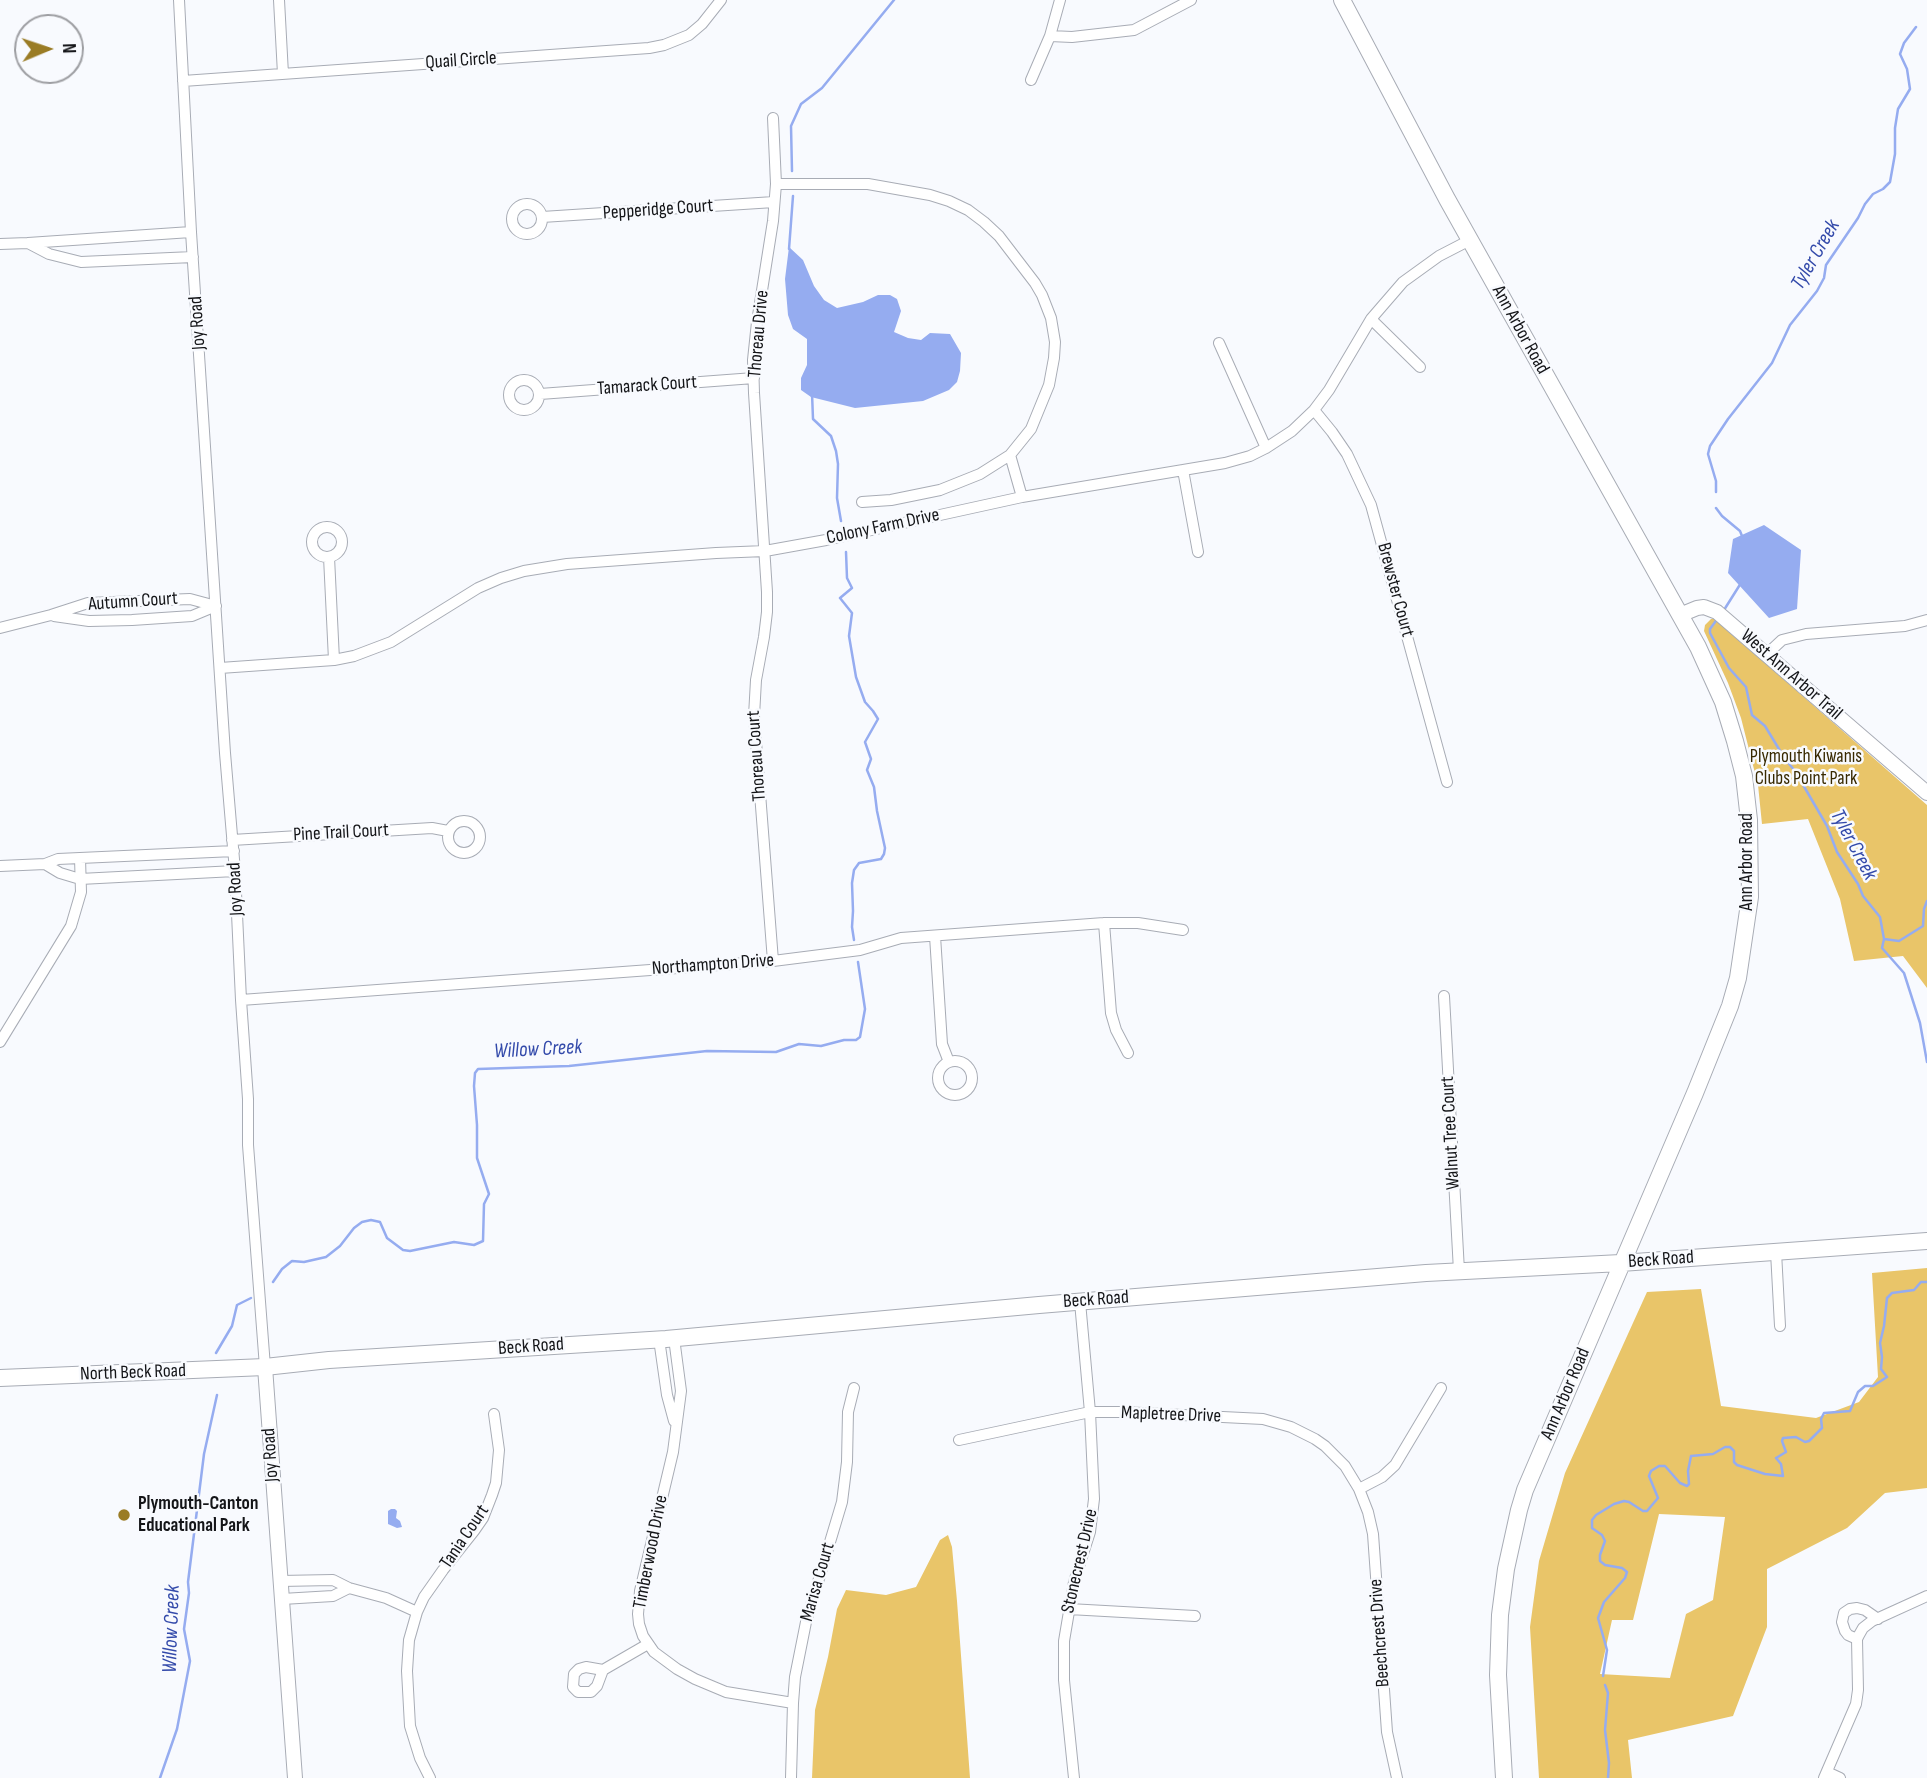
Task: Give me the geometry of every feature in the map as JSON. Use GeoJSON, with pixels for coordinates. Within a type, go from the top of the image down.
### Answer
{"type":"FeatureCollection","features":[{"type":"Feature","properties":{"kind":"main road","name":"Ann Arbor Road"},"geometry":{"type":"LineString","coordinates":[[1342,0],[1470,240],[1711,675],[1735,741],[1744,776],[1749,820],[1750,897],[1738,978],[1730,1006],[1525,1490],[1513,1535],[1502,1594],[1499,1645],[1504,1778]]}},
{"type":"Feature","properties":{"kind":"main road","name":"Beck Road"},"geometry":{"type":"LineString","coordinates":[[265,1367],[329,1360],[667,1339],[1459,1271],[1621,1263],[1927,1241]]}},
{"type":"Feature","properties":{"kind":"main road","name":"North Beck Road"},"geometry":{"type":"LineString","coordinates":[[0,1378],[265,1367]]}},
{"type":"Feature","properties":{"kind":"street","name":"Joy Road"},"geometry":{"type":"LineString","coordinates":[[179,0],[191,232],[235,871],[248,1145],[295,1778]]}},
{"type":"Feature","properties":{"kind":"street"},"geometry":{"type":"LineString","coordinates":[[279,0],[283,74]]}},
{"type":"Feature","properties":{"kind":"street","name":"Quail Circle"},"geometry":{"type":"LineString","coordinates":[[183,81],[649,48],[689,35],[713,12],[721,0]]}},
{"type":"Feature","properties":{"kind":"street"},"geometry":{"type":"LineString","coordinates":[[1031,80],[1050,36],[1060,0]]}},
{"type":"Feature","properties":{"kind":"street"},"geometry":{"type":"LineString","coordinates":[[1050,36],[1072,37],[1134,30],[1191,0]]}},
{"type":"Feature","properties":{"kind":"street","name":"Thoreau Drive"},"geometry":{"type":"LineString","coordinates":[[765,551],[754,378],[757,322],[774,221],[776,184],[773,118]]}},
{"type":"Feature","properties":{"kind":"street"},"geometry":{"type":"LineString","coordinates":[[776,184],[868,184],[930,195],[968,210],[999,236],[1042,295],[1051,318],[1055,342],[1053,370],[1031,429],[1010,455],[980,474],[940,491],[862,502]]}},
{"type":"Feature","properties":{"kind":"street","name":"Pepperidge Court"},"geometry":{"type":"LineString","coordinates":[[542,218],[775,202]]}},
{"type":"Feature","properties":{"kind":"street"},"geometry":{"type":"LineString","coordinates":[[0,244],[191,232]]}},
{"type":"Feature","properties":{"kind":"street","name":"Colony Farm Drive"},"geometry":{"type":"LineString","coordinates":[[220,668],[334,660],[354,656],[391,642],[478,589],[524,571],[567,564],[765,551],[1022,497],[1233,461],[1266,448],[1292,432],[1314,410],[1371,319],[1403,282],[1439,256],[1470,240]]}},
{"type":"Feature","properties":{"kind":"street"},"geometry":{"type":"LineString","coordinates":[[29,243],[49,254],[81,262],[193,257]]}},
{"type":"Feature","properties":{"kind":"street"},"geometry":{"type":"LineString","coordinates":[[1371,319],[1420,367]]}},
{"type":"Feature","properties":{"kind":"street"},"geometry":{"type":"LineString","coordinates":[[1219,343],[1266,448]]}},
{"type":"Feature","properties":{"kind":"street","name":"Tamarack Court"},"geometry":{"type":"LineString","coordinates":[[540,394],[754,378]]}},
{"type":"Feature","properties":{"kind":"street","name":"Brewster Court"},"geometry":{"type":"LineString","coordinates":[[1314,410],[1347,454],[1371,505],[1447,782]]}},
{"type":"Feature","properties":{"kind":"street"},"geometry":{"type":"LineString","coordinates":[[1010,455],[1022,497]]}},
{"type":"Feature","properties":{"kind":"street"},"geometry":{"type":"LineString","coordinates":[[1183,470],[1198,552]]}},
{"type":"Feature","properties":{"kind":"street","name":"Thoreau Court"},"geometry":{"type":"LineString","coordinates":[[765,551],[767,612],[756,680],[754,716],[773,961]]}},
{"type":"Feature","properties":{"kind":"street"},"geometry":{"type":"LineString","coordinates":[[329,557],[334,660]]}},
{"type":"Feature","properties":{"kind":"street","name":"Autumn Court"},"geometry":{"type":"LineString","coordinates":[[0,628],[88,603],[190,599],[216,606]]}},
{"type":"Feature","properties":{"kind":"street","name":"Autumn Court"},"geometry":{"type":"LineString","coordinates":[[51,615],[89,621],[156,618],[192,616],[216,606]]}},
{"type":"Feature","properties":{"kind":"street","name":"West Ann Arbor Trail"},"geometry":{"type":"LineString","coordinates":[[1680,615],[1704,607],[1720,614],[1927,793]]}},
{"type":"Feature","properties":{"kind":"street"},"geometry":{"type":"LineString","coordinates":[[1767,654],[1782,640],[1806,634],[1905,626],[1927,620]]}},
{"type":"Feature","properties":{"kind":"street","name":"Pine Trail Court"},"geometry":{"type":"LineString","coordinates":[[0,866],[46,864],[58,859],[168,855],[233,845],[432,828],[448,831]]}},
{"type":"Feature","properties":{"kind":"street"},"geometry":{"type":"LineString","coordinates":[[168,855],[169,875]]}},
{"type":"Feature","properties":{"kind":"street"},"geometry":{"type":"LineString","coordinates":[[123,857],[124,878]]}},
{"type":"Feature","properties":{"kind":"street"},"geometry":{"type":"LineString","coordinates":[[0,1042],[71,926],[80,892],[80,858]]}},
{"type":"Feature","properties":{"kind":"street"},"geometry":{"type":"LineString","coordinates":[[46,864],[60,873],[80,879],[235,871]]}},
{"type":"Feature","properties":{"kind":"street"},"geometry":{"type":"LineString","coordinates":[[1104,923],[1111,1013],[1128,1053]]}},
{"type":"Feature","properties":{"kind":"street","name":"Northampton Drive"},"geometry":{"type":"LineString","coordinates":[[241,1000],[773,961],[860,950],[901,938],[1104,923],[1138,923],[1183,930]]}},
{"type":"Feature","properties":{"kind":"street"},"geometry":{"type":"LineString","coordinates":[[935,936],[943,1044],[949,1062]]}},
{"type":"Feature","properties":{"kind":"street","name":"Walnut Tree Court"},"geometry":{"type":"LineString","coordinates":[[1444,996],[1459,1271]]}},
{"type":"Feature","properties":{"kind":"street"},"geometry":{"type":"LineString","coordinates":[[1776,1252],[1780,1326]]}},
{"type":"Feature","properties":{"kind":"street","name":"Stonecrest Drive"},"geometry":{"type":"LineString","coordinates":[[1074,1778],[1063,1661],[1065,1627],[1090,1532],[1094,1485],[1080,1302]]}},
{"type":"Feature","properties":{"kind":"street","name":"Timberwood Drive"},"geometry":{"type":"LineString","coordinates":[[648,1644],[639,1624],[638,1607],[673,1452],[675,1424],[667,1395],[667,1339]]}},
{"type":"Feature","properties":{"kind":"street","name":"Marisa Court"},"geometry":{"type":"LineString","coordinates":[[791,1778],[795,1677],[806,1622],[838,1519],[846,1482],[848,1412],[854,1388]]}},
{"type":"Feature","properties":{"kind":"street"},"geometry":{"type":"LineString","coordinates":[[1359,1489],[1382,1477],[1395,1465],[1441,1388]]}},
{"type":"Feature","properties":{"kind":"street","name":"Mapletree Drive"},"geometry":{"type":"LineString","coordinates":[[959,1440],[1090,1412],[1251,1418],[1279,1423],[1302,1432],[1325,1446],[1345,1466],[1359,1489]]}},
{"type":"Feature","properties":{"kind":"street","name":"Tania Court"},"geometry":{"type":"LineString","coordinates":[[430,1778],[410,1726],[407,1650],[417,1612],[432,1584],[465,1544],[488,1507],[498,1466],[499,1450],[494,1414]]}},
{"type":"Feature","properties":{"kind":"street","name":"Beechcrest Drive"},"geometry":{"type":"LineString","coordinates":[[1359,1489],[1373,1534],[1387,1732],[1397,1778]]}},
{"type":"Feature","properties":{"kind":"street"},"geometry":{"type":"LineString","coordinates":[[280,1581],[333,1580],[417,1612]]}},
{"type":"Feature","properties":{"kind":"street"},"geometry":{"type":"LineString","coordinates":[[282,1599],[334,1596],[349,1588]]}},
{"type":"Feature","properties":{"kind":"street"},"geometry":{"type":"LineString","coordinates":[[1840,1778],[1825,1775],[1856,1704],[1857,1639],[1863,1628],[1927,1596]]}},
{"type":"Feature","properties":{"kind":"street"},"geometry":{"type":"LineString","coordinates":[[1857,1639],[1845,1631],[1842,1622],[1844,1613],[1857,1608],[1878,1619]]}},
{"type":"Feature","properties":{"kind":"street"},"geometry":{"type":"LineString","coordinates":[[1069,1609],[1195,1616]]}},
{"type":"Feature","properties":{"kind":"street"},"geometry":{"type":"LineString","coordinates":[[603,1670],[648,1644],[677,1669],[708,1685],[743,1695],[793,1703]]}},
{"type":"Feature","properties":{"kind":"green space","name":"Plymouth Kiwanis Clubs Point Park"},"geometry":{"type":"Polygon","coordinates":[[[1715,619],[1927,805],[1927,988],[1903,956],[1854,961],[1840,899],[1808,819],[1762,824],[1758,785],[1741,718],[1704,631],[1705,625],[1715,619]]]}},
{"type":"Feature","properties":{"kind":"green space"},"geometry":{"type":"Polygon","coordinates":[[[1927,1268],[1927,1488],[1885,1493],[1847,1528],[1767,1569],[1767,1627],[1733,1716],[1628,1740],[1632,1778],[1539,1778],[1530,1627],[1539,1561],[1565,1473],[1647,1292],[1701,1289],[1721,1406],[1816,1418],[1859,1402],[1878,1377],[1872,1273],[1927,1268]],[[1659,1514],[1633,1620],[1612,1620],[1600,1674],[1670,1678],[1686,1614],[1713,1600],[1725,1517],[1659,1514]]]}},
{"type":"Feature","properties":{"kind":"green space"},"geometry":{"type":"Polygon","coordinates":[[[948,1535],[952,1547],[957,1601],[970,1778],[812,1778],[815,1710],[837,1609],[846,1590],[886,1595],[916,1587],[940,1540],[948,1535]]]}},
{"type":"Feature","properties":{"kind":"water"},"geometry":{"type":"Polygon","coordinates":[[[789,247],[803,260],[814,286],[824,300],[837,308],[863,302],[878,295],[890,295],[897,299],[901,311],[894,332],[921,340],[930,333],[950,334],[961,353],[957,382],[949,390],[923,401],[855,408],[811,397],[801,390],[801,378],[807,365],[807,339],[793,329],[788,315],[785,279],[789,247]]]}},
{"type":"Feature","properties":{"kind":"water"},"geometry":{"type":"Polygon","coordinates":[[[1764,525],[1801,550],[1797,609],[1769,618],[1728,573],[1733,539],[1764,525]]]}},
{"type":"Feature","properties":{"kind":"water"},"geometry":{"type":"Polygon","coordinates":[[[388,1511],[397,1511],[396,1518],[402,1527],[388,1524],[388,1511]]]}},
{"type":"Feature","properties":{"kind":"waterway","name":"Willow Creek"},"geometry":{"type":"LineString","coordinates":[[792,171],[791,126],[801,104],[822,88],[894,0]]}},
{"type":"Feature","properties":{"kind":"waterway","name":"Tyler Creek"},"geometry":{"type":"LineString","coordinates":[[1716,492],[1716,481],[1708,454],[1710,446],[1772,363],[1790,325],[1817,291],[1824,278],[1826,265],[1865,204],[1873,194],[1890,182],[1898,109],[1910,89],[1907,69],[1900,54],[1904,43],[1916,27]]}},
{"type":"Feature","properties":{"kind":"waterway","name":"Willow Creek"},"geometry":{"type":"LineString","coordinates":[[789,249],[793,196]]}},
{"type":"Feature","properties":{"kind":"waterway","name":"Willow Creek"},"geometry":{"type":"LineString","coordinates":[[812,393],[813,419],[831,436],[836,451],[837,498],[841,521]]}},
{"type":"Feature","properties":{"kind":"waterway","name":"Tyler Creek"},"geometry":{"type":"LineString","coordinates":[[1716,508],[1742,536]]}},
{"type":"Feature","properties":{"kind":"waterway","name":"Willow Creek"},"geometry":{"type":"LineString","coordinates":[[846,552],[847,578],[852,588],[840,598],[852,613],[849,636],[856,677],[865,702],[878,719],[865,742],[871,759],[867,770],[874,787],[885,848],[881,859],[859,863],[854,870],[854,940]]}},
{"type":"Feature","properties":{"kind":"waterway","name":"Tyler Creek"},"geometry":{"type":"LineString","coordinates":[[1724,610],[1741,583]]}},
{"type":"Feature","properties":{"kind":"waterway","name":"Tyler Creek"},"geometry":{"type":"LineString","coordinates":[[1718,618],[1710,633],[1729,668],[1746,687],[1752,715],[1765,726],[1795,771],[1827,826],[1837,852],[1863,896],[1880,917],[1884,939],[1882,948],[1904,973],[1920,1023],[1927,1062]]}},
{"type":"Feature","properties":{"kind":"waterway"},"geometry":{"type":"LineString","coordinates":[[1884,939],[1899,941],[1923,926],[1927,901]]}},
{"type":"Feature","properties":{"kind":"waterway","name":"Willow Creek"},"geometry":{"type":"LineString","coordinates":[[273,1282],[292,1261],[304,1262],[326,1257],[340,1246],[354,1228],[371,1220],[380,1222],[387,1238],[403,1250],[454,1242],[474,1245],[483,1241],[484,1204],[489,1194],[477,1158],[474,1086],[478,1069],[569,1066],[707,1051],[776,1052],[799,1044],[821,1046],[856,1040],[860,1037],[865,1009],[858,962]]}},
{"type":"Feature","properties":{"kind":"waterway","name":"Tyler Creek"},"geometry":{"type":"LineString","coordinates":[[1603,1676],[1607,1650],[1598,1618],[1604,1602],[1627,1572],[1600,1561],[1605,1541],[1602,1535],[1592,1528],[1592,1520],[1596,1515],[1624,1501],[1647,1511],[1658,1498],[1649,1476],[1651,1471],[1665,1466],[1680,1483],[1687,1486],[1691,1456],[1713,1454],[1725,1447],[1734,1451],[1734,1462],[1737,1465],[1765,1474],[1783,1476],[1781,1464],[1776,1458],[1786,1452],[1783,1438],[1796,1437],[1805,1442],[1809,1441],[1822,1428],[1821,1419],[1824,1413],[1850,1411],[1858,1392],[1865,1386],[1873,1386],[1887,1377],[1881,1369],[1880,1343],[1887,1298],[1892,1293],[1914,1290],[1921,1282],[1927,1282]]}},
{"type":"Feature","properties":{"kind":"waterway","name":"Willow Creek"},"geometry":{"type":"LineString","coordinates":[[216,1353],[232,1326],[237,1305],[251,1298]]}},
{"type":"Feature","properties":{"kind":"waterway","name":"Willow Creek"},"geometry":{"type":"LineString","coordinates":[[160,1778],[177,1729],[190,1661],[184,1629],[188,1582],[204,1454],[217,1395]]}},
{"type":"Feature","properties":{"kind":"waterway","name":"Tyler Creek"},"geometry":{"type":"LineString","coordinates":[[1605,1685],[1608,1693],[1605,1730],[1608,1778]]}},
{"type":"Feature","properties":{"kind":"place","name":"Plymouth-Canton Educational Park"},"geometry":{"type":"Point","coordinates":[124,1515]}}]}
